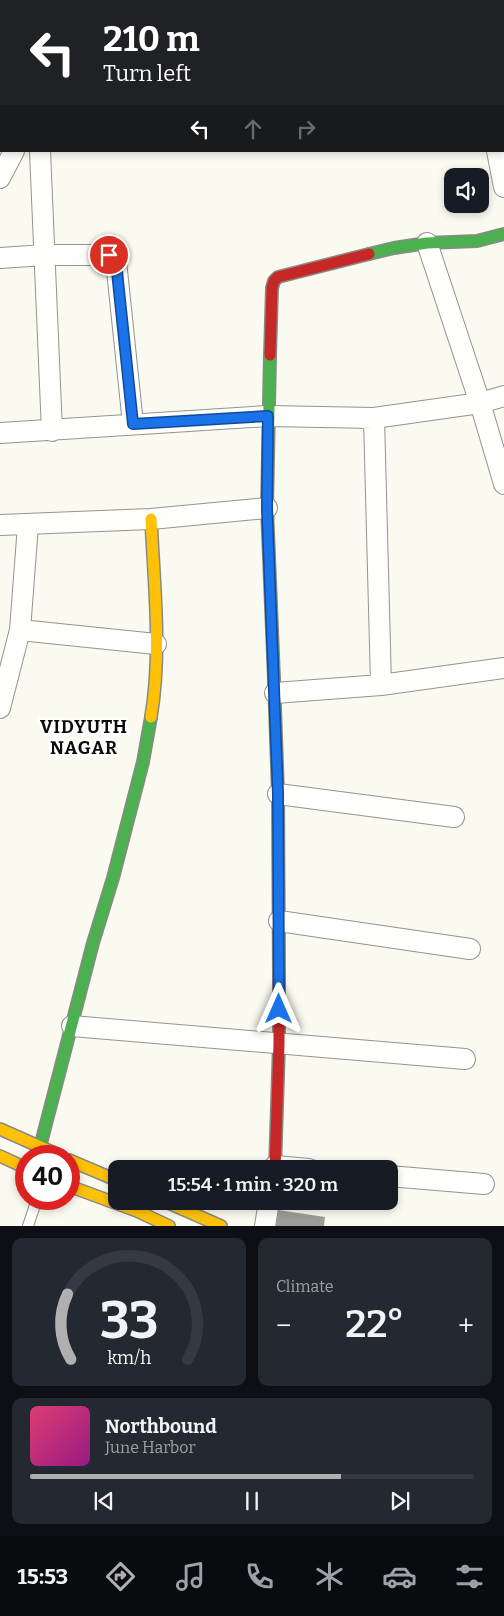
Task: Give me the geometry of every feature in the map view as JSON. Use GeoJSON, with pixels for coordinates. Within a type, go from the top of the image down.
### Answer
{"type":"FeatureCollection","features":[{"type":"Feature","properties":{"kind":"street"},"geometry":{"type":"LineString","coordinates":[[0,178],[13,152]]}},
{"type":"Feature","properties":{"kind":"street"},"geometry":{"type":"LineString","coordinates":[[40,152],[52,431]]}},
{"type":"Feature","properties":{"kind":"street"},"geometry":{"type":"LineString","coordinates":[[497,152],[504,187]]}},
{"type":"Feature","properties":{"kind":"street"},"geometry":{"type":"LineString","coordinates":[[275,1160],[279,1044],[278,794],[267,508],[272,288],[278,277],[394,248],[427,243],[477,241],[504,234]]}},
{"type":"Feature","properties":{"kind":"street"},"geometry":{"type":"LineString","coordinates":[[427,243],[480,403],[504,484]]}},
{"type":"Feature","properties":{"kind":"street"},"geometry":{"type":"LineString","coordinates":[[0,258],[45,255],[114,256],[133,424]]}},
{"type":"Feature","properties":{"kind":"street"},"geometry":{"type":"LineString","coordinates":[[0,433],[268,416],[374,418],[480,403],[504,396]]}},
{"type":"Feature","properties":{"kind":"street"},"geometry":{"type":"LineString","coordinates":[[374,418],[381,685]]}},
{"type":"Feature","properties":{"kind":"street"},"geometry":{"type":"LineString","coordinates":[[0,525],[150,519],[267,508]]}},
{"type":"Feature","properties":{"kind":"street"},"geometry":{"type":"LineString","coordinates":[[41,1145],[93,943],[113,878],[143,762],[155,692],[156,644],[150,519]]}},
{"type":"Feature","properties":{"kind":"street"},"geometry":{"type":"LineString","coordinates":[[0,708],[20,630],[28,525]]}},
{"type":"Feature","properties":{"kind":"street"},"geometry":{"type":"LineString","coordinates":[[20,630],[156,644]]}},
{"type":"Feature","properties":{"kind":"street"},"geometry":{"type":"LineString","coordinates":[[275,693],[381,685],[504,668]]}},
{"type":"Feature","properties":{"kind":"street"},"geometry":{"type":"LineString","coordinates":[[278,794],[454,817]]}},
{"type":"Feature","properties":{"kind":"street"},"geometry":{"type":"LineString","coordinates":[[279,921],[470,949]]}},
{"type":"Feature","properties":{"kind":"street"},"geometry":{"type":"LineString","coordinates":[[72,1026],[465,1059]]}},
{"type":"Feature","properties":{"kind":"street"},"geometry":{"type":"LineString","coordinates":[[0,1129],[36,1145]]}},
{"type":"Feature","properties":{"kind":"street"},"geometry":{"type":"LineString","coordinates":[[0,1156],[15,1163]]}},
{"type":"Feature","properties":{"kind":"street"},"geometry":{"type":"LineString","coordinates":[[80,1165],[108,1177]]}},
{"type":"Feature","properties":{"kind":"street"},"geometry":{"type":"LineString","coordinates":[[398,1177],[484,1184]]}},
{"type":"Feature","properties":{"kind":"street"},"geometry":{"type":"LineString","coordinates":[[80,1190],[169,1226]]}},
{"type":"Feature","properties":{"kind":"street"},"geometry":{"type":"LineString","coordinates":[[185,1210],[221,1226]]}},
{"type":"Feature","properties":{"kind":"street"},"geometry":{"type":"LineString","coordinates":[[265,1226],[268,1210]]}},
{"type":"Feature","properties":{"kind":"lane"},"geometry":{"type":"LineString","coordinates":[[28,1226],[33,1210]]}},
{"type":"Feature","properties":{"kind":"building"},"geometry":{"type":"Polygon","coordinates":[[[278,1210],[325,1217],[324,1226],[276,1226],[278,1210]]]}},
{"type":"Feature","properties":{"kind":"traffic: fast"},"geometry":{"type":"LineString","coordinates":[[369,254],[427,243],[477,241],[504,234]]}},
{"type":"Feature","properties":{"kind":"traffic: fast"},"geometry":{"type":"LineString","coordinates":[[270,355],[267,508],[274,679]]}},
{"type":"Feature","properties":{"kind":"traffic: fast"},"geometry":{"type":"LineString","coordinates":[[41,1145],[93,943],[113,878],[143,762],[151,717]]}},
{"type":"Feature","properties":{"kind":"traffic: slow"},"geometry":{"type":"LineString","coordinates":[[151,519],[157,643],[151,717]]}},
{"type":"Feature","properties":{"kind":"traffic: slow"},"geometry":{"type":"LineString","coordinates":[[274,679],[278,794],[279,976]]}},
{"type":"Feature","properties":{"kind":"traffic: slow"},"geometry":{"type":"LineString","coordinates":[[0,1129],[36,1145]]}},
{"type":"Feature","properties":{"kind":"traffic: slow"},"geometry":{"type":"LineString","coordinates":[[0,1156],[15,1163]]}},
{"type":"Feature","properties":{"kind":"traffic: slow"},"geometry":{"type":"LineString","coordinates":[[80,1165],[108,1177]]}},
{"type":"Feature","properties":{"kind":"traffic: slow"},"geometry":{"type":"LineString","coordinates":[[80,1190],[137,1211],[169,1226]]}},
{"type":"Feature","properties":{"kind":"traffic: slow"},"geometry":{"type":"LineString","coordinates":[[185,1210],[221,1226]]}},
{"type":"Feature","properties":{"kind":"traffic: jam"},"geometry":{"type":"LineString","coordinates":[[270,355],[272,288],[274,281],[278,277],[369,254]]}},
{"type":"Feature","properties":{"kind":"traffic: jam"},"geometry":{"type":"LineString","coordinates":[[275,1160],[279,976]]}},
{"type":"Feature","properties":{"kind":"district","name":"VIDYUTH NAGAR"},"geometry":{"type":"Point","coordinates":[84,738]}},
{"type":"Feature","properties":{"kind":"route"},"geometry":{"type":"LineString","coordinates":[[109,255],[114,256],[116,262],[133,424],[268,416],[267,508],[278,794],[279,1009]]}}]}
